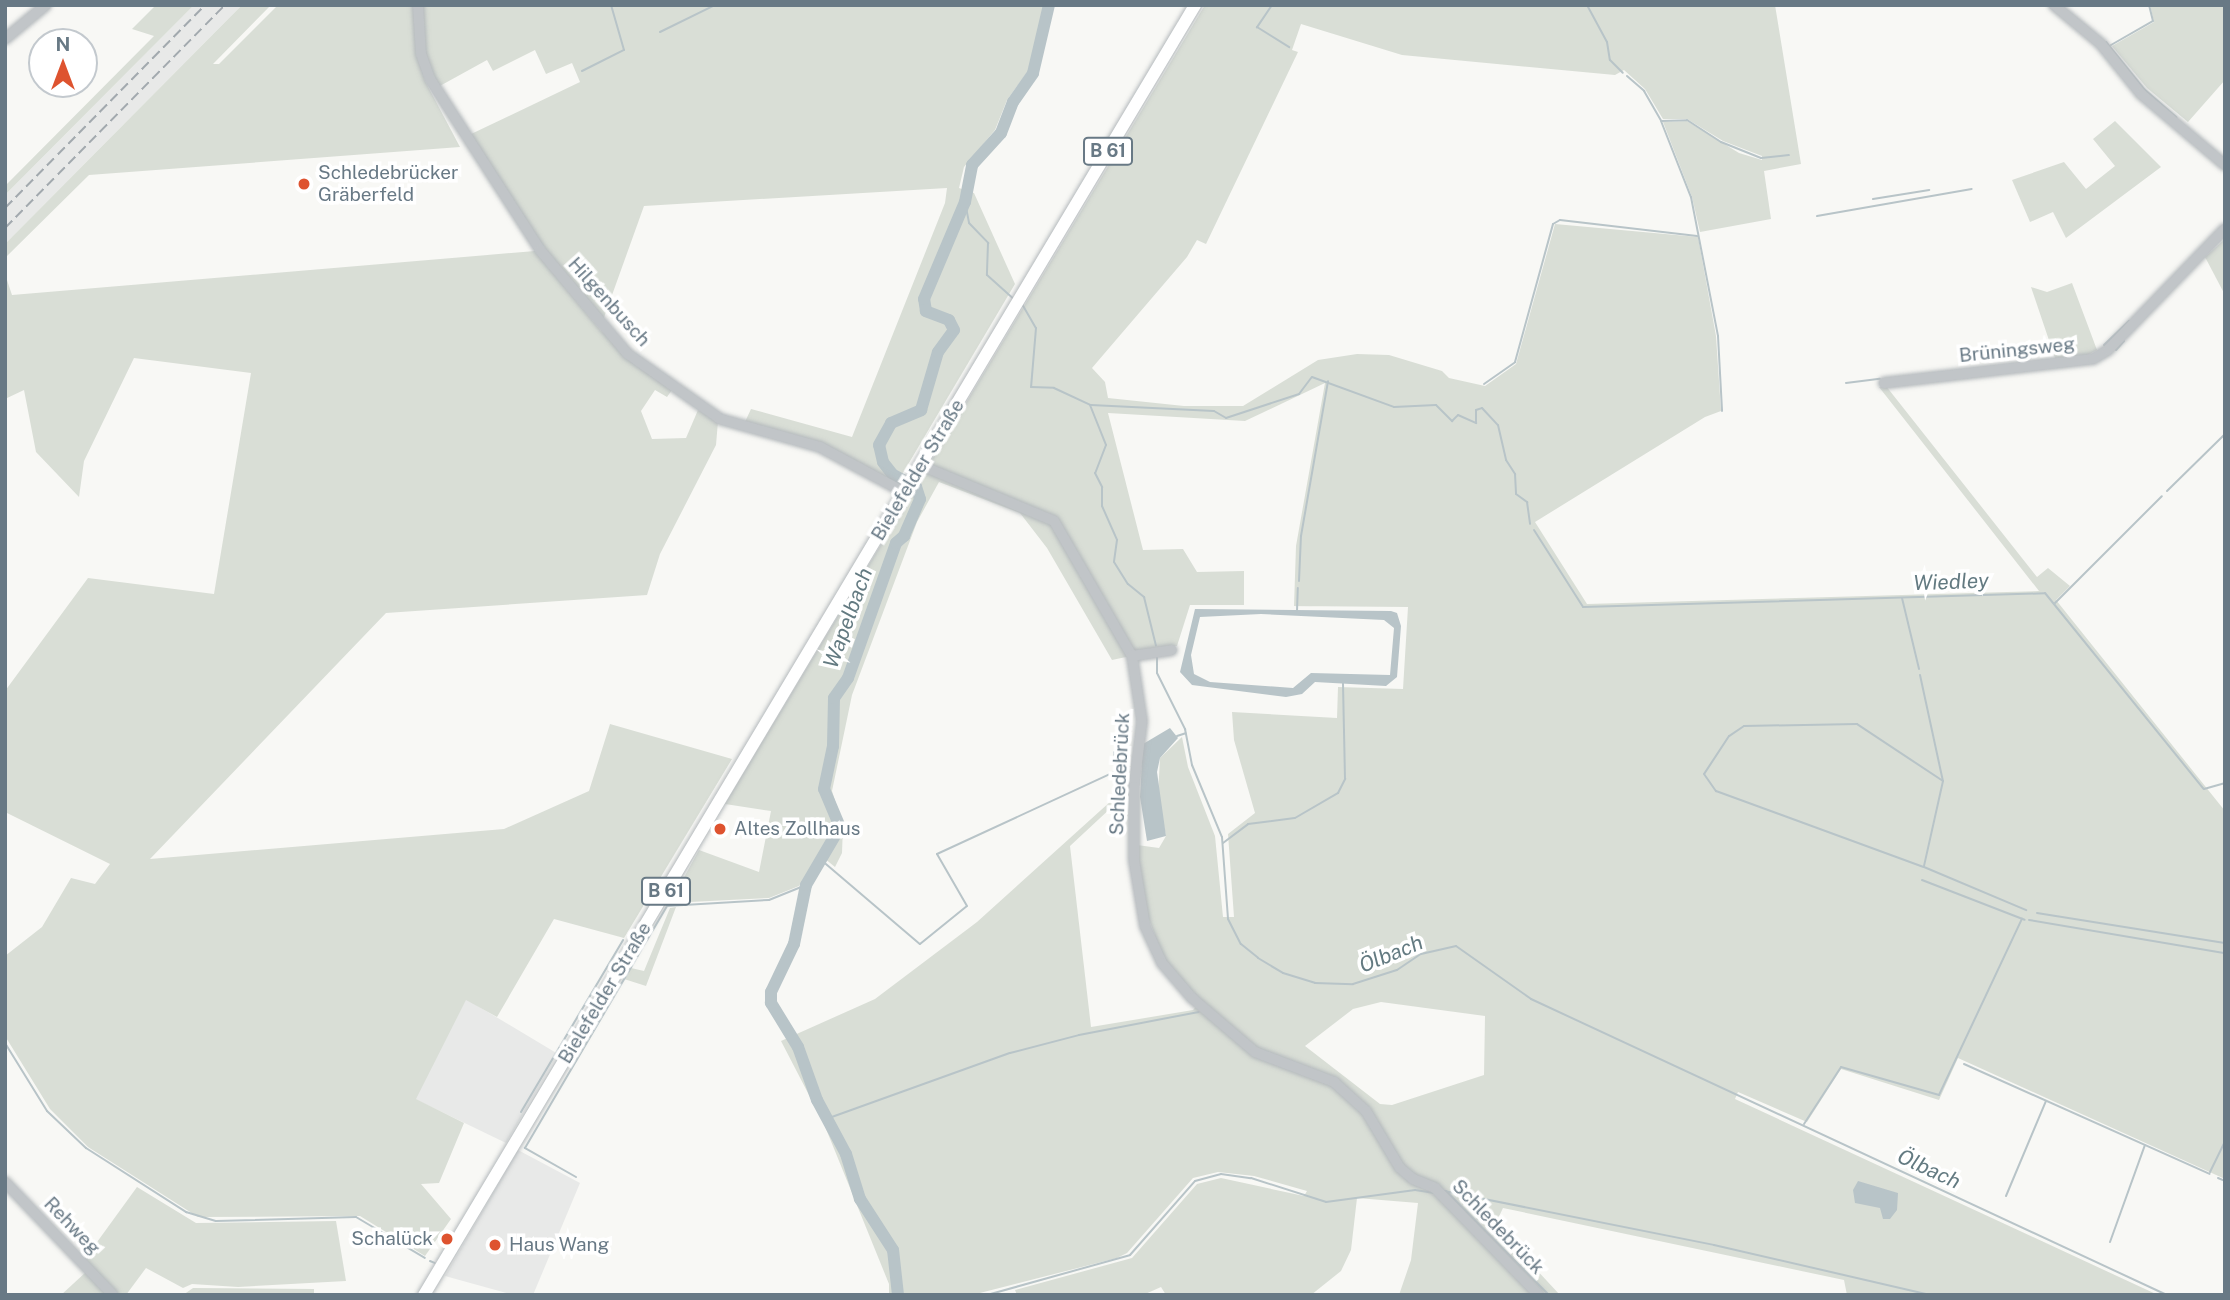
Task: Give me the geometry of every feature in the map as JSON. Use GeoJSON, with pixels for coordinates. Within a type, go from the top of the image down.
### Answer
{"type":"FeatureCollection","features":[{"type":"Feature","properties":{"kind":"main road","name":"Bielefelder Straße"},"geometry":{"type":"LineString","coordinates":[[424,1295],[1195,5]]}},
{"type":"Feature","properties":{"kind":"street"},"geometry":{"type":"LineString","coordinates":[[5,39],[46,5]]}},
{"type":"Feature","properties":{"kind":"street","name":"Hilgenbusch"},"geometry":{"type":"LineString","coordinates":[[418,5],[421,54],[430,79],[540,250],[628,354],[720,419],[820,447],[905,491]]}},
{"type":"Feature","properties":{"kind":"street"},"geometry":{"type":"LineString","coordinates":[[2054,5],[2101,44],[2141,94],[2225,165]]}},
{"type":"Feature","properties":{"kind":"street","name":"Brüningsweg"},"geometry":{"type":"LineString","coordinates":[[1884,383],[2093,359],[2108,350],[2225,229]]}},
{"type":"Feature","properties":{"kind":"street","name":"Schledebrück"},"geometry":{"type":"LineString","coordinates":[[917,470],[1054,521],[1132,656],[1142,721],[1134,787],[1134,860],[1145,926],[1161,963],[1192,998],[1255,1052],[1334,1082],[1366,1111],[1400,1168],[1413,1179],[1435,1188],[1539,1295]]}},
{"type":"Feature","properties":{"kind":"street"},"geometry":{"type":"LineString","coordinates":[[1132,656],[1172,650]]}},
{"type":"Feature","properties":{"kind":"street","name":"Rehweg"},"geometry":{"type":"LineString","coordinates":[[5,1182],[113,1295]]}},
{"type":"Feature","properties":{"kind":"shaded area"},"geometry":{"type":"Polygon","coordinates":[[[156,5],[194,5],[5,195],[5,186],[92,98],[98,98],[98,92],[154,36],[132,29],[156,5]]]}},
{"type":"Feature","properties":{"kind":"shaded area"},"geometry":{"type":"Polygon","coordinates":[[[194,5],[242,5],[5,244],[5,195],[194,5]]]}},
{"type":"Feature","properties":{"kind":"shaded area"},"geometry":{"type":"Polygon","coordinates":[[[242,5],[271,5],[213,64],[219,64],[278,5],[415,5],[418,54],[425,81],[460,147],[89,175],[5,258],[5,244],[242,5]]]}},
{"type":"Feature","properties":{"kind":"shaded area"},"geometry":{"type":"Polygon","coordinates":[[[421,5],[1044,5],[1028,71],[1007,100],[995,130],[964,167],[959,188],[974,193],[1015,284],[897,483],[821,444],[744,424],[751,409],[852,437],[945,203],[947,188],[644,206],[602,323],[541,244],[469,135],[580,82],[572,63],[546,74],[535,50],[493,71],[487,60],[438,87],[424,54],[421,5]]]}},
{"type":"Feature","properties":{"kind":"shaded area"},"geometry":{"type":"Polygon","coordinates":[[[1205,5],[1775,5],[1801,164],[1764,171],[1771,219],[1700,232],[1692,197],[1663,122],[1687,121],[1739,153],[1762,160],[1762,156],[1723,141],[1687,119],[1663,119],[1645,89],[1624,70],[1615,75],[1402,55],[1301,24],[1292,50],[1298,52],[1206,244],[1197,240],[1187,257],[1092,368],[1105,382],[1108,398],[1184,406],[1243,406],[1318,360],[1357,354],[1389,355],[1442,371],[1449,378],[1485,386],[1516,364],[1555,224],[1698,237],[1716,336],[1721,411],[1705,417],[1535,522],[1587,604],[2039,591],[1879,387],[1886,386],[2037,577],[2048,568],[2070,586],[2056,600],[2225,811],[2225,1179],[1958,1058],[1939,1100],[1841,1069],[1807,1122],[1738,1092],[1735,1099],[2158,1295],[1847,1295],[1844,1280],[1503,1208],[1495,1225],[1560,1295],[1399,1295],[1411,1260],[1418,1203],[1357,1198],[1351,1250],[1341,1271],[1311,1295],[1166,1295],[1161,1287],[1143,1295],[1017,1295],[1015,1290],[1132,1258],[1197,1184],[1221,1178],[1304,1196],[1307,1191],[1254,1176],[1218,1172],[1193,1178],[1127,1253],[1117,1258],[972,1295],[889,1295],[889,1284],[824,1124],[781,1041],[875,999],[977,922],[1111,801],[1113,806],[1070,846],[1091,1027],[1193,1010],[1201,1001],[1164,960],[1144,906],[1137,845],[1159,848],[1166,836],[1158,796],[1160,758],[1182,737],[1188,767],[1215,836],[1223,917],[1234,917],[1228,834],[1255,813],[1234,740],[1232,712],[1337,718],[1338,687],[1403,689],[1408,607],[1294,606],[1296,546],[1325,383],[1245,421],[1108,413],[1143,550],[1183,549],[1197,572],[1244,571],[1244,605],[1190,605],[1177,646],[1112,660],[1047,548],[1020,513],[939,482],[917,522],[852,695],[832,791],[843,826],[842,853],[835,867],[819,854],[799,886],[769,898],[670,903],[699,850],[759,872],[771,811],[725,804],[1205,5]],[[1381,1002],[1353,1009],[1305,1046],[1380,1104],[1392,1105],[1484,1075],[1485,1016],[1381,1002]]]}},
{"type":"Feature","properties":{"kind":"shaded area"},"geometry":{"type":"Polygon","coordinates":[[[2150,5],[2225,5],[2225,80],[2188,122],[2147,88],[2112,46],[2154,22],[2150,5]]]}},
{"type":"Feature","properties":{"kind":"shaded area"},"geometry":{"type":"Polygon","coordinates":[[[2115,121],[2161,167],[2066,238],[2053,212],[2030,222],[2012,180],[2064,162],[2086,189],[2115,166],[2093,139],[2115,121]]]}},
{"type":"Feature","properties":{"kind":"shaded area"},"geometry":{"type":"Polygon","coordinates":[[[2225,239],[2225,295],[2205,257],[2225,239]]]}},
{"type":"Feature","properties":{"kind":"shaded area"},"geometry":{"type":"Polygon","coordinates":[[[535,251],[601,331],[672,390],[667,397],[655,390],[641,411],[652,439],[686,438],[698,410],[718,421],[716,445],[660,554],[647,595],[386,613],[150,859],[504,829],[589,791],[610,724],[732,759],[624,938],[554,919],[497,1017],[466,1000],[416,1099],[464,1123],[439,1183],[421,1184],[451,1219],[425,1256],[360,1216],[198,1217],[88,1147],[50,1109],[5,1036],[5,956],[42,927],[71,878],[95,884],[110,864],[5,812],[5,691],[88,578],[214,594],[251,373],[134,358],[84,461],[79,497],[36,452],[24,390],[5,399],[5,274],[12,295],[535,251]]]}},
{"type":"Feature","properties":{"kind":"shaded area"},"geometry":{"type":"Polygon","coordinates":[[[2072,283],[2097,350],[2080,359],[2056,361],[2031,287],[2047,292],[2072,283]]]}},
{"type":"Feature","properties":{"kind":"shaded area"},"geometry":{"type":"Polygon","coordinates":[[[1195,609],[1391,611],[1397,613],[1401,626],[1397,677],[1386,686],[1315,682],[1302,694],[1286,697],[1192,685],[1180,672],[1195,609]],[[1261,614],[1200,617],[1191,655],[1194,674],[1210,682],[1293,688],[1311,673],[1390,675],[1394,628],[1384,620],[1261,614]]]}},
{"type":"Feature","properties":{"kind":"shaded area"},"geometry":{"type":"Polygon","coordinates":[[[1170,728],[1178,738],[1160,758],[1157,772],[1166,836],[1147,841],[1140,797],[1143,744],[1170,728]]]}},
{"type":"Feature","properties":{"kind":"shaded area"},"geometry":{"type":"Polygon","coordinates":[[[676,907],[646,986],[624,979],[631,968],[644,971],[670,908],[676,907]]]}},
{"type":"Feature","properties":{"kind":"shaded area"},"geometry":{"type":"Polygon","coordinates":[[[466,999],[558,1054],[506,1143],[415,1099],[466,999]]]}},
{"type":"Feature","properties":{"kind":"shaded area"},"geometry":{"type":"Polygon","coordinates":[[[518,1150],[580,1183],[533,1295],[514,1295],[445,1276],[518,1150]]]}},
{"type":"Feature","properties":{"kind":"shaded area"},"geometry":{"type":"Polygon","coordinates":[[[1858,1181],[1898,1193],[1897,1210],[1890,1219],[1883,1219],[1880,1208],[1855,1203],[1853,1190],[1858,1181]]]}},
{"type":"Feature","properties":{"kind":"shaded area"},"geometry":{"type":"Polygon","coordinates":[[[137,1187],[196,1223],[336,1221],[346,1281],[238,1287],[192,1284],[183,1288],[146,1268],[126,1295],[117,1295],[84,1260],[137,1187]]]}},
{"type":"Feature","properties":{"kind":"shaded area"},"geometry":{"type":"Polygon","coordinates":[[[86,1272],[108,1295],[61,1295],[86,1272]]]}},
{"type":"Feature","properties":{"kind":"shaded area"},"geometry":{"type":"Polygon","coordinates":[[[193,1288],[314,1289],[314,1295],[183,1295],[193,1288]]]}},
{"type":"Feature","properties":{"kind":"waterway"},"geometry":{"type":"LineString","coordinates":[[582,71],[624,50],[611,5]]}},
{"type":"Feature","properties":{"kind":"waterway"},"geometry":{"type":"LineString","coordinates":[[660,32],[715,5]]}},
{"type":"Feature","properties":{"kind":"waterway","name":"Wapelbach"},"geometry":{"type":"LineString","coordinates":[[898,1295],[893,1250],[860,1199],[846,1154],[817,1100],[798,1047],[771,1003],[771,992],[794,944],[806,885],[840,827],[824,789],[833,746],[834,698],[848,678],[896,543],[904,536],[920,499],[916,487],[893,475],[883,462],[879,445],[891,423],[921,410],[938,352],[954,330],[949,320],[926,311],[924,299],[965,202],[972,165],[1001,133],[1013,102],[1033,73],[1049,5]]}},
{"type":"Feature","properties":{"kind":"waterway"},"geometry":{"type":"LineString","coordinates":[[1272,5],[1257,27],[1289,47]]}},
{"type":"Feature","properties":{"kind":"waterway"},"geometry":{"type":"LineString","coordinates":[[1587,5],[1607,42],[1610,60],[1623,73]]}},
{"type":"Feature","properties":{"kind":"waterway"},"geometry":{"type":"LineString","coordinates":[[2111,45],[2153,21],[2149,5]]}},
{"type":"Feature","properties":{"kind":"waterway"},"geometry":{"type":"LineString","coordinates":[[2106,42],[2144,89],[2176,117]]}},
{"type":"Feature","properties":{"kind":"waterway"},"geometry":{"type":"LineString","coordinates":[[1627,76],[1644,91],[1661,121],[1691,197],[1718,336],[1722,411]]}},
{"type":"Feature","properties":{"kind":"waterway"},"geometry":{"type":"LineString","coordinates":[[1662,121],[1687,120],[1721,142],[1761,158],[1789,155]]}},
{"type":"Feature","properties":{"kind":"waterway"},"geometry":{"type":"LineString","coordinates":[[1817,216],[1972,189]]}},
{"type":"Feature","properties":{"kind":"waterway"},"geometry":{"type":"LineString","coordinates":[[1873,199],[1929,190]]}},
{"type":"Feature","properties":{"kind":"waterway","name":"Ölbach"},"geometry":{"type":"LineString","coordinates":[[965,202],[969,223],[988,243],[987,275],[1014,299]]}},
{"type":"Feature","properties":{"kind":"waterway"},"geometry":{"type":"LineString","coordinates":[[1484,384],[1515,362],[1553,224],[1560,220],[1697,236]]}},
{"type":"Feature","properties":{"kind":"waterway","name":"Ölbach"},"geometry":{"type":"LineString","coordinates":[[1022,304],[1036,328],[1031,387],[1054,388],[1090,405],[1106,445],[1095,473],[1102,487],[1102,506],[1117,540],[1114,562],[1128,584],[1144,597],[1156,646]]}},
{"type":"Feature","properties":{"kind":"waterway"},"geometry":{"type":"LineString","coordinates":[[2104,345],[2129,321]]}},
{"type":"Feature","properties":{"kind":"waterway"},"geometry":{"type":"LineString","coordinates":[[2116,350],[2124,341]]}},
{"type":"Feature","properties":{"kind":"waterway"},"geometry":{"type":"LineString","coordinates":[[1091,405],[1214,411],[1226,418],[1299,394],[1312,377],[1394,407],[1436,405],[1452,421],[1458,415],[1476,423],[1476,410],[1482,408],[1498,425],[1506,460],[1515,474],[1516,494],[1527,502],[1530,524]]}},
{"type":"Feature","properties":{"kind":"waterway"},"geometry":{"type":"LineString","coordinates":[[1846,383],[1880,379]]}},
{"type":"Feature","properties":{"kind":"waterway"},"geometry":{"type":"LineString","coordinates":[[1299,581],[1301,536],[1328,381]]}},
{"type":"Feature","properties":{"kind":"waterway"},"geometry":{"type":"LineString","coordinates":[[2167,491],[2225,434]]}},
{"type":"Feature","properties":{"kind":"waterway"},"geometry":{"type":"LineString","coordinates":[[2055,603],[2162,496]]}},
{"type":"Feature","properties":{"kind":"waterway","name":"Wiedley"},"geometry":{"type":"LineString","coordinates":[[1534,530],[1583,607],[2045,593],[2204,789],[2225,783]]}},
{"type":"Feature","properties":{"kind":"waterway"},"geometry":{"type":"LineString","coordinates":[[1297,611],[1298,588]]}},
{"type":"Feature","properties":{"kind":"waterway"},"geometry":{"type":"LineString","coordinates":[[1902,598],[1919,669]]}},
{"type":"Feature","properties":{"kind":"waterway","name":"Ölbach"},"geometry":{"type":"LineString","coordinates":[[1157,656],[1157,673],[1185,729],[1192,765],[1222,837],[1228,919],[1241,944],[1258,958],[1283,973],[1315,983],[1353,984],[1397,970],[1421,954],[1456,946],[1531,999],[2167,1295]]}},
{"type":"Feature","properties":{"kind":"waterway"},"geometry":{"type":"LineString","coordinates":[[1920,675],[1943,781],[1924,866]]}},
{"type":"Feature","properties":{"kind":"waterway"},"geometry":{"type":"LineString","coordinates":[[1223,843],[1248,824],[1295,818],[1338,793],[1345,779],[1343,681]]}},
{"type":"Feature","properties":{"kind":"waterway"},"geometry":{"type":"LineString","coordinates":[[1943,781],[1857,724],[1744,726],[1729,736],[1704,774],[1716,791],[1924,867],[2026,910]]}},
{"type":"Feature","properties":{"kind":"waterway"},"geometry":{"type":"LineString","coordinates":[[1177,736],[1186,733]]}},
{"type":"Feature","properties":{"kind":"waterway"},"geometry":{"type":"LineString","coordinates":[[820,859],[920,944],[967,906],[937,854],[1117,771],[1114,752]]}},
{"type":"Feature","properties":{"kind":"waterway"},"geometry":{"type":"LineString","coordinates":[[1922,880],[2025,920]]}},
{"type":"Feature","properties":{"kind":"waterway"},"geometry":{"type":"LineString","coordinates":[[576,1177],[525,1148],[667,906],[769,900],[806,885]]}},
{"type":"Feature","properties":{"kind":"waterway"},"geometry":{"type":"LineString","coordinates":[[2037,913],[2225,943]]}},
{"type":"Feature","properties":{"kind":"waterway"},"geometry":{"type":"LineString","coordinates":[[1804,1124],[1841,1067],[1939,1095],[2022,919]]}},
{"type":"Feature","properties":{"kind":"waterway"},"geometry":{"type":"LineString","coordinates":[[2029,920],[2225,953]]}},
{"type":"Feature","properties":{"kind":"waterway"},"geometry":{"type":"LineString","coordinates":[[521,1112],[623,940]]}},
{"type":"Feature","properties":{"kind":"waterway"},"geometry":{"type":"LineString","coordinates":[[829,1118],[1010,1053],[1079,1035],[1199,1012]]}},
{"type":"Feature","properties":{"kind":"waterway"},"geometry":{"type":"LineString","coordinates":[[5,1043],[47,1111],[86,1148],[186,1212],[216,1221],[356,1217],[425,1258]]}},
{"type":"Feature","properties":{"kind":"waterway"},"geometry":{"type":"LineString","coordinates":[[1964,1064],[2210,1174]]}},
{"type":"Feature","properties":{"kind":"waterway"},"geometry":{"type":"LineString","coordinates":[[2006,1196],[2046,1101]]}},
{"type":"Feature","properties":{"kind":"waterway"},"geometry":{"type":"LineString","coordinates":[[2210,1172],[2225,1141]]}},
{"type":"Feature","properties":{"kind":"waterway"},"geometry":{"type":"LineString","coordinates":[[2110,1242],[2145,1145]]}},
{"type":"Feature","properties":{"kind":"waterway"},"geometry":{"type":"LineString","coordinates":[[987,1295],[1130,1255],[1195,1181],[1221,1174],[1251,1178],[1326,1202],[1415,1190],[1433,1193]]}},
{"type":"Feature","properties":{"kind":"waterway"},"geometry":{"type":"LineString","coordinates":[[2218,1178],[2225,1181]]}},
{"type":"Feature","properties":{"kind":"waterway"},"geometry":{"type":"LineString","coordinates":[[1444,1191],[1714,1245],[1931,1295]]}},
{"type":"Feature","properties":{"kind":"waterway"},"geometry":{"type":"LineString","coordinates":[[1446,1191],[1549,1295]]}},
{"type":"Feature","properties":{"kind":"waterway"},"geometry":{"type":"LineString","coordinates":[[430,1261],[435,1263]]}},
{"type":"Feature","properties":{"kind":"railway"},"geometry":{"type":"LineString","coordinates":[[5,208],[205,5]]}},
{"type":"Feature","properties":{"kind":"railway"},"geometry":{"type":"LineString","coordinates":[[5,228],[225,5]]}},
{"type":"Feature","properties":{"kind":"place","name":"Schledebrücker Gräberfeld"},"geometry":{"type":"Point","coordinates":[304,184]}},
{"type":"Feature","properties":{"kind":"place","name":"Altes Zollhaus"},"geometry":{"type":"Point","coordinates":[720,829]}},
{"type":"Feature","properties":{"kind":"place","name":"Schalück"},"geometry":{"type":"Point","coordinates":[447,1239]}},
{"type":"Feature","properties":{"kind":"place","name":"Haus Wang"},"geometry":{"type":"Point","coordinates":[495,1245]}}]}
